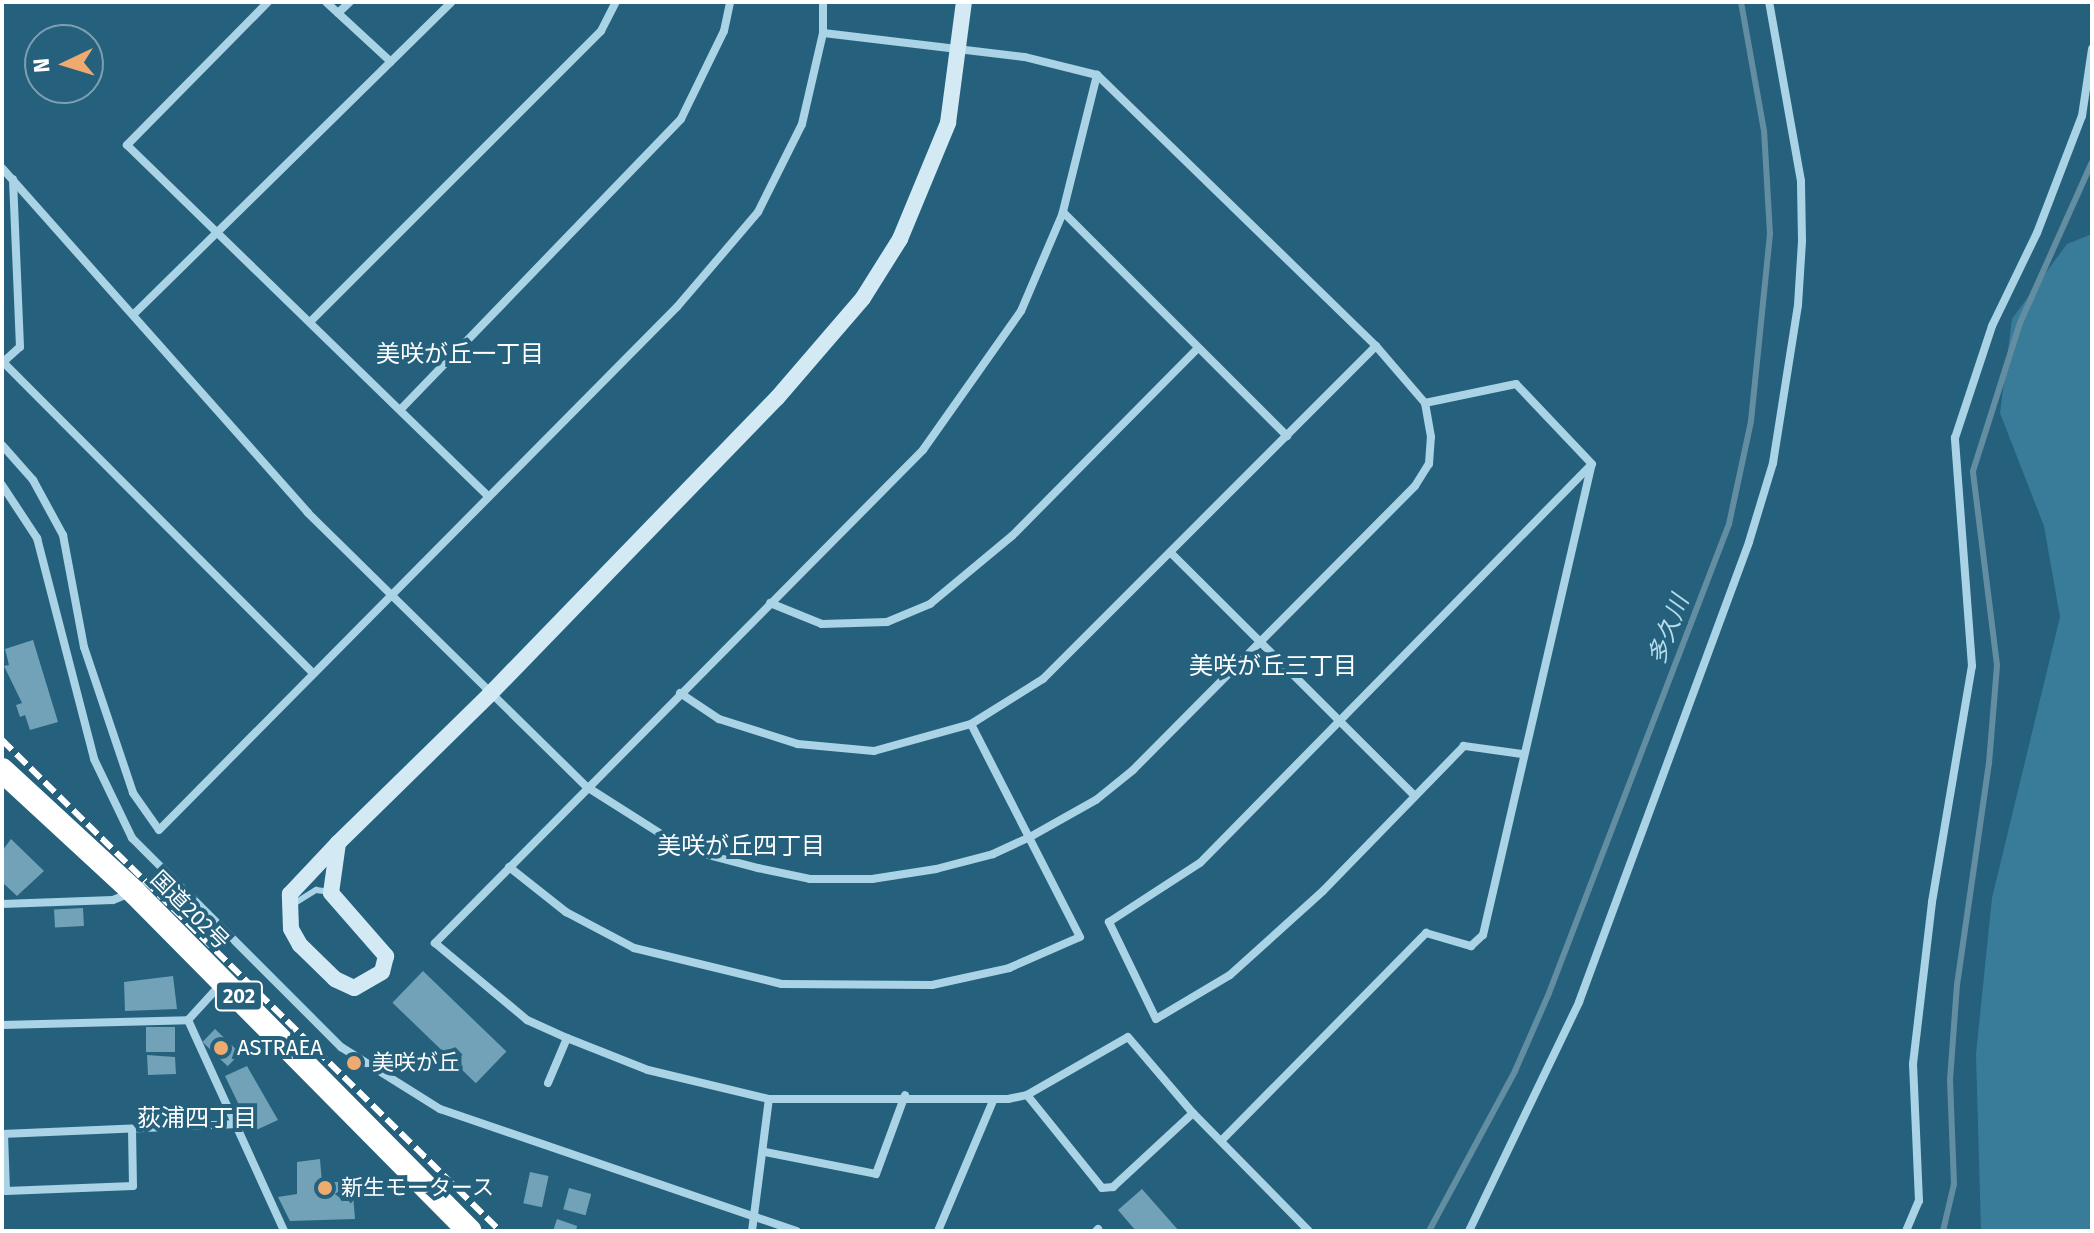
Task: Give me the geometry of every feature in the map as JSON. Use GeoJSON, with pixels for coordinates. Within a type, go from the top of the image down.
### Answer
{"type":"FeatureCollection","features":[{"type":"Feature","properties":{"kind":"highway","name":"国道202号"},"geometry":{"type":"LineString","coordinates":[[2,770],[134,892],[469,1231]]}},
{"type":"Feature","properties":{"kind":"street"},"geometry":{"type":"LineString","coordinates":[[268,2],[127,145],[221,232],[488,496]]}},
{"type":"Feature","properties":{"kind":"street"},"geometry":{"type":"LineString","coordinates":[[326,2],[391,62]]}},
{"type":"Feature","properties":{"kind":"street"},"geometry":{"type":"LineString","coordinates":[[338,13],[350,2]]}},
{"type":"Feature","properties":{"kind":"street"},"geometry":{"type":"LineString","coordinates":[[134,314],[221,232],[451,2]]}},
{"type":"Feature","properties":{"kind":"street"},"geometry":{"type":"LineString","coordinates":[[311,321],[601,31],[616,2]]}},
{"type":"Feature","properties":{"kind":"street"},"geometry":{"type":"LineString","coordinates":[[401,409],[681,119],[724,31],[730,2]]}},
{"type":"Feature","properties":{"kind":"street"},"geometry":{"type":"LineString","coordinates":[[2,445],[33,480],[63,535],[84,647],[133,793],[159,830],[677,307],[758,212],[802,124],[823,33],[823,2]]}},
{"type":"Feature","properties":{"kind":"street"},"geometry":{"type":"LineString","coordinates":[[338,843],[331,893],[386,956],[382,972],[369,984],[354,988],[335,979],[300,945],[287,912],[290,894],[338,843],[489,695],[777,398],[863,298],[900,239],[948,123],[961,50],[964,2]]}},
{"type":"Feature","properties":{"kind":"street"},"geometry":{"type":"LineString","coordinates":[[1469,1231],[1579,1002],[1749,542],[1773,463],[1798,305],[1802,241],[1801,181],[1769,2]]}},
{"type":"Feature","properties":{"kind":"street"},"geometry":{"type":"LineString","coordinates":[[2,168],[308,513],[489,695],[587,787],[661,834],[708,855],[810,879],[872,879],[936,869],[993,854],[1030,837],[1096,800],[1133,770],[1262,644],[1415,486],[1429,464],[1425,403],[1376,346],[1097,75],[1024,57],[823,33]]}},
{"type":"Feature","properties":{"kind":"street"},"geometry":{"type":"LineString","coordinates":[[1906,1231],[1919,1201],[1916,1035],[1932,902],[1972,666],[1955,438],[1992,326],[2037,233],[2082,116],[2092,49]]}},
{"type":"Feature","properties":{"kind":"street"},"geometry":{"type":"LineString","coordinates":[[1097,75],[1063,212],[1021,311],[923,450],[435,943],[527,1020],[648,1070],[769,1099],[905,1095],[993,1101],[1027,1095],[1128,1037],[1193,1113],[1309,1231]]}},
{"type":"Feature","properties":{"kind":"street"},"geometry":{"type":"LineString","coordinates":[[13,179],[20,347],[2,363],[313,673]]}},
{"type":"Feature","properties":{"kind":"street"},"geometry":{"type":"LineString","coordinates":[[1063,212],[1196,350],[1287,436]]}},
{"type":"Feature","properties":{"kind":"street"},"geometry":{"type":"LineString","coordinates":[[680,693],[719,719],[798,744],[874,751],[971,724],[1043,679],[1172,554],[1376,346]]}},
{"type":"Feature","properties":{"kind":"street"},"geometry":{"type":"LineString","coordinates":[[770,603],[822,624],[887,622],[930,604],[1012,536],[1196,350]]}},
{"type":"Feature","properties":{"kind":"street"},"geometry":{"type":"LineString","coordinates":[[1425,403],[1516,384],[1592,464]]}},
{"type":"Feature","properties":{"kind":"street"},"geometry":{"type":"LineString","coordinates":[[1522,754],[1464,746],[1323,891],[1230,975],[1156,1019],[1109,922],[1200,863],[1592,464]]}},
{"type":"Feature","properties":{"kind":"street"},"geometry":{"type":"LineString","coordinates":[[1222,1140],[1426,933],[1471,946],[1483,935],[1522,754],[1592,464]]}},
{"type":"Feature","properties":{"kind":"street"},"geometry":{"type":"LineString","coordinates":[[2,485],[37,538],[94,759],[132,838],[341,1047],[440,1109],[797,1231]]}},
{"type":"Feature","properties":{"kind":"street"},"geometry":{"type":"LineString","coordinates":[[1172,554],[1414,795]]}},
{"type":"Feature","properties":{"kind":"street"},"geometry":{"type":"LineString","coordinates":[[509,867],[566,912],[634,948],[782,984],[932,985],[1009,968],[1080,937],[971,724]]}},
{"type":"Feature","properties":{"kind":"street"},"geometry":{"type":"LineString","coordinates":[[2,904],[113,900],[134,892]]}},
{"type":"Feature","properties":{"kind":"street"},"geometry":{"type":"LineString","coordinates":[[2,1025],[188,1020],[224,981]]}},
{"type":"Feature","properties":{"kind":"street"},"geometry":{"type":"LineString","coordinates":[[188,1020],[238,1124],[284,1231]]}},
{"type":"Feature","properties":{"kind":"street"},"geometry":{"type":"LineString","coordinates":[[548,1083],[567,1038]]}},
{"type":"Feature","properties":{"kind":"street"},"geometry":{"type":"LineString","coordinates":[[765,1152],[876,1174],[905,1095]]}},
{"type":"Feature","properties":{"kind":"street"},"geometry":{"type":"LineString","coordinates":[[1027,1095],[1102,1188],[1113,1187],[1193,1113]]}},
{"type":"Feature","properties":{"kind":"street"},"geometry":{"type":"LineString","coordinates":[[752,1231],[757,1217],[769,1099]]}},
{"type":"Feature","properties":{"kind":"street"},"geometry":{"type":"LineString","coordinates":[[938,1231],[993,1101]]}},
{"type":"Feature","properties":{"kind":"street"},"geometry":{"type":"LineString","coordinates":[[132,1129],[133,1186],[6,1191],[3,1134],[238,1124]]}},
{"type":"Feature","properties":{"kind":"lane"},"geometry":{"type":"LineString","coordinates":[[287,912],[301,895],[331,893]]}},
{"type":"Feature","properties":{"kind":"shaded area"},"geometry":{"type":"Polygon","coordinates":[[[2092,234],[2092,1231],[1981,1231],[1976,1054],[1992,898],[2060,617],[2044,526],[2000,413],[2012,319],[2067,244],[2092,234]]]}},
{"type":"Feature","properties":{"kind":"building"},"geometry":{"type":"Polygon","coordinates":[[[33,640],[58,722],[30,730],[25,715],[20,717],[16,705],[22,703],[4,666],[9,665],[5,649],[33,640]]]}},
{"type":"Feature","properties":{"kind":"building"},"geometry":{"type":"Polygon","coordinates":[[[11,839],[44,871],[17,896],[2,882],[2,851],[11,839]]]}},
{"type":"Feature","properties":{"kind":"building"},"geometry":{"type":"Polygon","coordinates":[[[83,908],[84,926],[55,927],[54,910],[83,908]]]}},
{"type":"Feature","properties":{"kind":"building"},"geometry":{"type":"Polygon","coordinates":[[[423,971],[506,1052],[476,1083],[392,1003],[423,971]]]}},
{"type":"Feature","properties":{"kind":"building"},"geometry":{"type":"Polygon","coordinates":[[[173,976],[177,1009],[125,1011],[124,982],[173,976]]]}},
{"type":"Feature","properties":{"kind":"building"},"geometry":{"type":"Polygon","coordinates":[[[146,1027],[175,1027],[175,1052],[146,1052],[146,1027]]]}},
{"type":"Feature","properties":{"kind":"building","name":"ASTRAEA"},"geometry":{"type":"Polygon","coordinates":[[[215,1029],[240,1053],[228,1066],[202,1042],[215,1029]]]}},
{"type":"Feature","properties":{"kind":"building"},"geometry":{"type":"Polygon","coordinates":[[[147,1055],[175,1057],[176,1074],[148,1075],[147,1055]]]}},
{"type":"Feature","properties":{"kind":"building"},"geometry":{"type":"Polygon","coordinates":[[[247,1066],[278,1120],[252,1132],[225,1076],[247,1066]]]}},
{"type":"Feature","properties":{"kind":"building","name":"新生モータース"},"geometry":{"type":"Polygon","coordinates":[[[320,1159],[322,1183],[352,1181],[355,1219],[290,1221],[278,1197],[297,1194],[297,1162],[320,1159]]]}},
{"type":"Feature","properties":{"kind":"building"},"geometry":{"type":"Polygon","coordinates":[[[530,1172],[549,1176],[542,1207],[523,1203],[530,1172]]]}},
{"type":"Feature","properties":{"kind":"building"},"geometry":{"type":"Polygon","coordinates":[[[569,1188],[591,1194],[586,1215],[563,1209],[569,1188]]]}},
{"type":"Feature","properties":{"kind":"building"},"geometry":{"type":"Polygon","coordinates":[[[1142,1189],[1179,1231],[1136,1231],[1118,1210],[1142,1189]]]}},
{"type":"Feature","properties":{"kind":"building"},"geometry":{"type":"Polygon","coordinates":[[[557,1219],[577,1226],[576,1231],[553,1231],[557,1219]]]}},
{"type":"Feature","properties":{"kind":"waterway","name":"多久川"},"geometry":{"type":"LineString","coordinates":[[1429,1231],[1515,1071],[1549,993],[1729,524],[1751,421],[1770,234],[1764,131],[1741,2]]}},
{"type":"Feature","properties":{"kind":"waterway"},"geometry":{"type":"LineString","coordinates":[[1943,1231],[1954,1184],[1950,1080],[1957,985],[1989,763],[1997,665],[1973,471],[2020,323],[2092,162]]}},
{"type":"Feature","properties":{"kind":"railway"},"geometry":{"type":"LineString","coordinates":[[2,740],[500,1231]]}},
{"type":"Feature","properties":{"kind":"place","name":"ASTRAEA"},"geometry":{"type":"Point","coordinates":[221,1048]}},
{"type":"Feature","properties":{"kind":"place","name":"美咲が丘"},"geometry":{"type":"Point","coordinates":[354,1063]}},
{"type":"Feature","properties":{"kind":"place","name":"新生モータース"},"geometry":{"type":"Point","coordinates":[325,1188]}},
{"type":"Feature","properties":{"kind":"district","name":"美咲が丘一丁目"},"geometry":{"type":"Point","coordinates":[460,355]}},
{"type":"Feature","properties":{"kind":"district","name":"美咲が丘三丁目"},"geometry":{"type":"Point","coordinates":[1273,667]}},
{"type":"Feature","properties":{"kind":"district","name":"美咲が丘四丁目"},"geometry":{"type":"Point","coordinates":[741,847]}},
{"type":"Feature","properties":{"kind":"district","name":"荻浦四丁目"},"geometry":{"type":"Point","coordinates":[197,1119]}}]}
